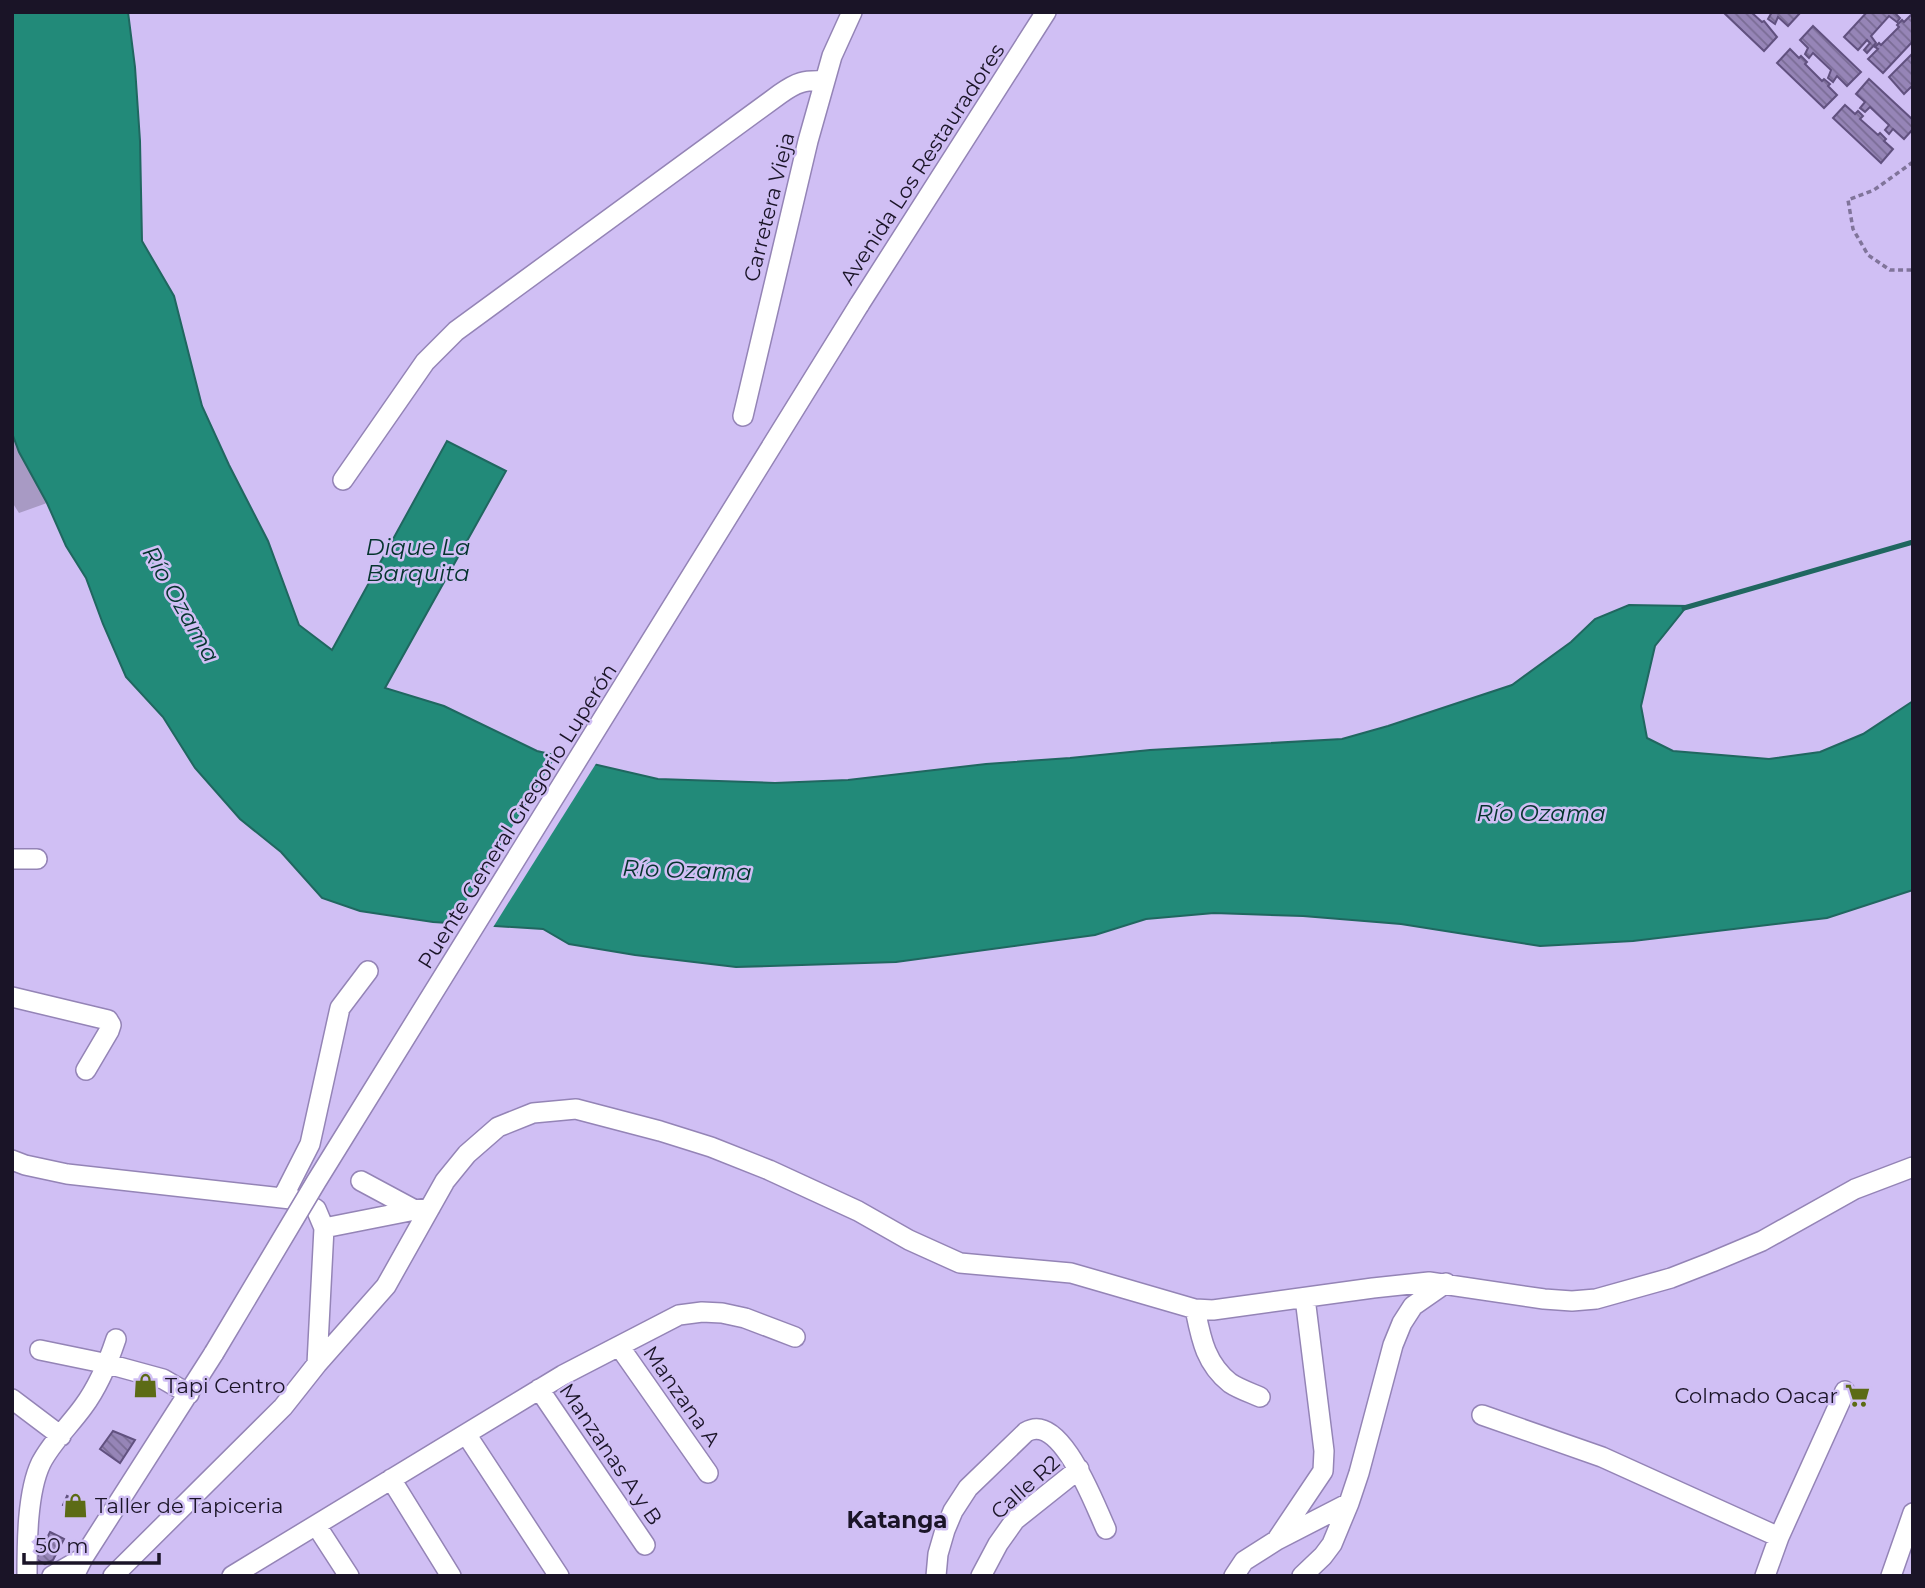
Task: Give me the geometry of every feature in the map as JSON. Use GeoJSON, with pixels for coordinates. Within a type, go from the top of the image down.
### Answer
{"type":"FeatureCollection","features":[{"type":"Feature","properties":{"kind":"street","name":"Carretera Vieja"},"geometry":{"type":"LineString","coordinates":[[743,415],[824,81],[841,33],[852,12]]}},
{"type":"Feature","properties":{"kind":"street","name":"Avenida Los Restauradores"},"geometry":{"type":"LineString","coordinates":[[859,305],[1046,12]]}},
{"type":"Feature","properties":{"kind":"street"},"geometry":{"type":"LineString","coordinates":[[344,480],[425,362],[456,331],[786,89],[806,80],[824,81]]}},
{"type":"Feature","properties":{"kind":"street","name":"Puente General Gregorio Luperón"},"geometry":{"type":"LineString","coordinates":[[78,1567],[189,1394],[316,1182],[859,305]]}},
{"type":"Feature","properties":{"kind":"street"},"geometry":{"type":"LineString","coordinates":[[12,859],[37,859]]}},
{"type":"Feature","properties":{"kind":"street"},"geometry":{"type":"LineString","coordinates":[[282,1197],[310,1144],[340,1008],[368,971]]}},
{"type":"Feature","properties":{"kind":"street"},"geometry":{"type":"LineString","coordinates":[[12,997],[108,1020],[111,1025],[109,1031],[86,1070]]}},
{"type":"Feature","properties":{"kind":"street"},"geometry":{"type":"LineString","coordinates":[[113,1576],[283,1406],[386,1286],[422,1209],[467,1154],[498,1127],[533,1113],[576,1109],[711,1147],[858,1211],[908,1240],[960,1263],[1071,1273],[1195,1309],[1213,1310],[1410,1283],[1446,1283],[1544,1299],[1596,1299],[1671,1278],[1712,1262],[1762,1241],[1855,1189],[1913,1167]]}},
{"type":"Feature","properties":{"kind":"street"},"geometry":{"type":"LineString","coordinates":[[12,1160],[67,1174],[282,1197],[300,1200],[316,1209],[324,1228],[317,1364]]}},
{"type":"Feature","properties":{"kind":"street"},"geometry":{"type":"LineString","coordinates":[[361,1181],[422,1209]]}},
{"type":"Feature","properties":{"kind":"street"},"geometry":{"type":"LineString","coordinates":[[324,1228],[422,1209]]}},
{"type":"Feature","properties":{"kind":"street"},"geometry":{"type":"LineString","coordinates":[[1301,1576],[1332,1544],[1349,1503],[1393,1345],[1402,1323],[1413,1306],[1446,1283]]}},
{"type":"Feature","properties":{"kind":"street"},"geometry":{"type":"LineString","coordinates":[[1278,1540],[1323,1471],[1324,1451],[1305,1298]]}},
{"type":"Feature","properties":{"kind":"street"},"geometry":{"type":"LineString","coordinates":[[1195,1309],[1203,1345],[1213,1367],[1232,1384],[1260,1397]]}},
{"type":"Feature","properties":{"kind":"street"},"geometry":{"type":"LineString","coordinates":[[232,1576],[539,1389],[679,1315],[722,1313],[745,1318],[794,1337]]}},
{"type":"Feature","properties":{"kind":"street"},"geometry":{"type":"LineString","coordinates":[[27,1576],[33,1486],[41,1463],[85,1404],[108,1364],[116,1339]]}},
{"type":"Feature","properties":{"kind":"street","name":"Manzana A"},"geometry":{"type":"LineString","coordinates":[[619,1346],[708,1473]]}},
{"type":"Feature","properties":{"kind":"street"},"geometry":{"type":"LineString","coordinates":[[40,1350],[163,1379],[189,1394]]}},
{"type":"Feature","properties":{"kind":"street","name":"Manzanas A y B"},"geometry":{"type":"LineString","coordinates":[[539,1389],[645,1545]]}},
{"type":"Feature","properties":{"kind":"street"},"geometry":{"type":"LineString","coordinates":[[1765,1576],[1779,1538],[1845,1391]]}},
{"type":"Feature","properties":{"kind":"street"},"geometry":{"type":"LineString","coordinates":[[12,1399],[61,1436]]}},
{"type":"Feature","properties":{"kind":"street"},"geometry":{"type":"LineString","coordinates":[[1482,1415],[1602,1457],[1688,1494],[1779,1538]]}},
{"type":"Feature","properties":{"kind":"street"},"geometry":{"type":"LineString","coordinates":[[936,1576],[938,1554],[953,1511],[968,1488],[1031,1429],[1038,1428],[1052,1434],[1079,1469],[1106,1530]]}},
{"type":"Feature","properties":{"kind":"street"},"geometry":{"type":"LineString","coordinates":[[466,1434],[559,1576]]}},
{"type":"Feature","properties":{"kind":"street","name":"Calle R2"},"geometry":{"type":"LineString","coordinates":[[981,1576],[1015,1520],[1079,1469]]}},
{"type":"Feature","properties":{"kind":"street"},"geometry":{"type":"LineString","coordinates":[[391,1479],[451,1576]]}},
{"type":"Feature","properties":{"kind":"street"},"geometry":{"type":"LineString","coordinates":[[1234,1576],[1244,1561],[1349,1503]]}},
{"type":"Feature","properties":{"kind":"street"},"geometry":{"type":"LineString","coordinates":[[1891,1576],[1913,1513]]}},
{"type":"Feature","properties":{"kind":"street"},"geometry":{"type":"LineString","coordinates":[[316,1525],[349,1576]]}},
{"type":"Feature","properties":{"kind":"street"},"geometry":{"type":"LineString","coordinates":[[52,1576],[78,1567]]}},
{"type":"Feature","properties":{"kind":"path"},"geometry":{"type":"LineString","coordinates":[[1913,162],[1874,190],[1848,200],[1853,229],[1868,255],[1890,270],[1913,270]]}},
{"type":"Feature","properties":{"kind":"shaded area"},"geometry":{"type":"Polygon","coordinates":[[[12,433],[19,452],[47,503],[19,513],[12,502],[12,433]]]}},
{"type":"Feature","properties":{"kind":"water","name":"Río Ozama"},"geometry":{"type":"Polygon","coordinates":[[[12,12],[128,12],[140,141],[142,241],[174,296],[202,406],[268,541],[299,625],[332,650],[447,441],[506,471],[385,688],[444,706],[537,751],[658,779],[775,783],[848,780],[986,764],[1150,750],[1342,739],[1512,685],[1571,642],[1595,619],[1629,605],[1687,606],[1655,646],[1641,706],[1647,738],[1673,751],[1769,759],[1820,752],[1863,734],[1913,701],[1913,890],[1827,918],[1633,941],[1540,946],[1401,924],[1303,916],[1214,913],[1146,919],[1095,935],[896,962],[736,967],[569,944],[543,929],[433,922],[360,911],[322,898],[281,852],[240,819],[195,768],[163,717],[126,677],[86,578],[66,546],[12,433],[12,12]]]}},
{"type":"Feature","properties":{"kind":"pier"},"geometry":{"type":"Polygon","coordinates":[[[558,753],[597,762],[492,929],[450,927],[558,753]]]}},
{"type":"Feature","properties":{"kind":"building"},"geometry":{"type":"Polygon","coordinates":[[[1723,12],[1751,12],[1764,21],[1777,37],[1764,51],[1723,12]]]}},
{"type":"Feature","properties":{"kind":"building"},"geometry":{"type":"Polygon","coordinates":[[[1772,12],[1801,12],[1788,26],[1778,17],[1775,24],[1768,19],[1772,12]]]}},
{"type":"Feature","properties":{"kind":"building"},"geometry":{"type":"Polygon","coordinates":[[[1867,12],[1894,12],[1900,18],[1897,22],[1889,16],[1871,36],[1876,43],[1867,53],[1864,50],[1870,43],[1867,40],[1858,50],[1844,37],[1867,12]]]}},
{"type":"Feature","properties":{"kind":"building"},"geometry":{"type":"Polygon","coordinates":[[[1913,13],[1913,41],[1883,73],[1868,59],[1878,49],[1875,47],[1879,43],[1881,45],[1899,27],[1897,25],[1902,20],[1904,22],[1913,13]]]}},
{"type":"Feature","properties":{"kind":"building"},"geometry":{"type":"Polygon","coordinates":[[[1813,26],[1861,72],[1847,86],[1837,76],[1833,82],[1828,78],[1831,70],[1813,53],[1809,58],[1805,54],[1808,48],[1800,40],[1813,26]]]}},
{"type":"Feature","properties":{"kind":"building"},"geometry":{"type":"Polygon","coordinates":[[[1790,49],[1807,62],[1805,64],[1822,81],[1824,79],[1830,84],[1828,86],[1837,95],[1824,108],[1777,63],[1790,49]]]}},
{"type":"Feature","properties":{"kind":"building"},"geometry":{"type":"Polygon","coordinates":[[[1913,53],[1913,85],[1904,94],[1889,77],[1913,53]]]}},
{"type":"Feature","properties":{"kind":"building"},"geometry":{"type":"Polygon","coordinates":[[[1869,79],[1913,120],[1913,129],[1904,139],[1893,129],[1889,134],[1885,130],[1889,125],[1870,107],[1865,112],[1860,108],[1865,102],[1856,94],[1869,79]]]}},
{"type":"Feature","properties":{"kind":"building"},"geometry":{"type":"Polygon","coordinates":[[[1845,105],[1855,114],[1858,111],[1863,116],[1860,119],[1878,135],[1880,133],[1893,149],[1881,163],[1833,118],[1845,105]]]}},
{"type":"Feature","properties":{"kind":"building","name":"Tapi Centro"},"geometry":{"type":"Polygon","coordinates":[[[139,1377],[154,1383],[157,1388],[155,1394],[135,1386],[139,1377]]]}},
{"type":"Feature","properties":{"kind":"building"},"geometry":{"type":"Polygon","coordinates":[[[113,1431],[135,1440],[120,1463],[100,1449],[113,1431]]]}},
{"type":"Feature","properties":{"kind":"building","name":"Taller de Tapiceria"},"geometry":{"type":"Polygon","coordinates":[[[67,1496],[86,1506],[82,1514],[63,1505],[67,1496]]]}},
{"type":"Feature","properties":{"kind":"building"},"geometry":{"type":"Polygon","coordinates":[[[50,1532],[64,1539],[53,1560],[45,1564],[36,1559],[50,1532]]]}},
{"type":"Feature","properties":{"kind":"waterway"},"geometry":{"type":"LineString","coordinates":[[1684,608],[1913,542]]}},
{"type":"Feature","properties":{"kind":"place","name":"Tapi Centro"},"geometry":{"type":"Point","coordinates":[145,1385]}},
{"type":"Feature","properties":{"kind":"place","name":"Colmado Oacar"},"geometry":{"type":"Point","coordinates":[1858,1395]}},
{"type":"Feature","properties":{"kind":"place","name":"Taller de Tapiceria"},"geometry":{"type":"Point","coordinates":[75,1505]}},
{"type":"Feature","properties":{"kind":"district","name":"Katanga"},"geometry":{"type":"Point","coordinates":[897,1520]}},
{"type":"Feature","properties":{"kind":"water label","name":"Dique La Barquita"},"geometry":{"type":"Point","coordinates":[418,560]}}]}
